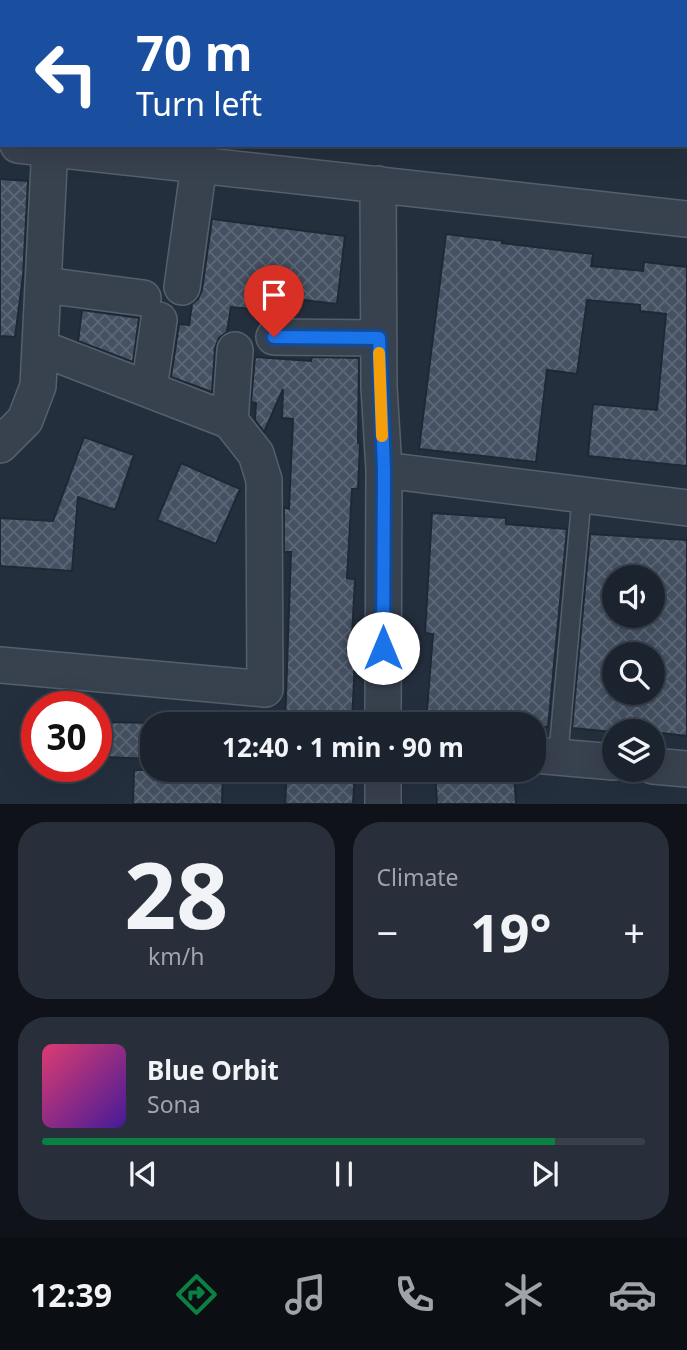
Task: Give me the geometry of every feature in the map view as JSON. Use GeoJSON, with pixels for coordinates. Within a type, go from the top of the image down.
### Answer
{"type":"FeatureCollection","features":[{"type":"Feature","properties":{"kind":"street"},"geometry":{"type":"LineString","coordinates":[[0,445],[25,420],[38,386],[44,285],[39,147]]}},
{"type":"Feature","properties":{"kind":"street"},"geometry":{"type":"LineString","coordinates":[[47,147],[687,219]]}},
{"type":"Feature","properties":{"kind":"street"},"geometry":{"type":"LineString","coordinates":[[182,287],[200,165]]}},
{"type":"Feature","properties":{"kind":"street"},"geometry":{"type":"LineString","coordinates":[[378,184],[379,338],[384,470],[383,712]]}},
{"type":"Feature","properties":{"kind":"street"},"geometry":{"type":"LineString","coordinates":[[44,285],[151,309],[149,389]]}},
{"type":"Feature","properties":{"kind":"street"},"geometry":{"type":"LineString","coordinates":[[274,337],[379,338]]}},
{"type":"Feature","properties":{"kind":"street"},"geometry":{"type":"LineString","coordinates":[[0,665],[265,689],[264,480],[256,454],[230,421],[41,348]]}},
{"type":"Feature","properties":{"kind":"street"},"geometry":{"type":"LineString","coordinates":[[230,421],[235,350]]}},
{"type":"Feature","properties":{"kind":"street"},"geometry":{"type":"LineString","coordinates":[[384,470],[687,508]]}},
{"type":"Feature","properties":{"kind":"street"},"geometry":{"type":"LineString","coordinates":[[546,756],[602,761]]}},
{"type":"Feature","properties":{"kind":"street"},"geometry":{"type":"LineString","coordinates":[[665,767],[687,769]]}},
{"type":"Feature","properties":{"kind":"street"},"geometry":{"type":"LineString","coordinates":[[383,782],[383,804]]}},
{"type":"Feature","properties":{"kind":"lane"},"geometry":{"type":"LineString","coordinates":[[546,756],[582,494]]}},
{"type":"Feature","properties":{"kind":"building"},"geometry":{"type":"Polygon","coordinates":[[[0,179],[28,181],[23,276],[15,337],[0,336],[0,179]]]}},
{"type":"Feature","properties":{"kind":"building"},"geometry":{"type":"Polygon","coordinates":[[[212,219],[345,236],[337,304],[253,294],[252,309],[231,307],[227,332],[219,338],[215,348],[212,392],[171,377],[179,324],[189,325],[192,304],[202,290],[212,219]]]}},
{"type":"Feature","properties":{"kind":"building"},"geometry":{"type":"Polygon","coordinates":[[[446,234],[593,254],[591,266],[643,271],[644,262],[687,267],[687,466],[588,456],[593,404],[657,410],[666,314],[640,311],[640,305],[587,300],[577,374],[547,370],[536,462],[419,449],[446,234]]]}},
{"type":"Feature","properties":{"kind":"building"},"geometry":{"type":"Polygon","coordinates":[[[82,310],[139,318],[133,362],[78,341],[82,310]]]}},
{"type":"Feature","properties":{"kind":"building"},"geometry":{"type":"Polygon","coordinates":[[[255,357],[311,361],[312,357],[359,358],[358,489],[352,489],[347,578],[355,579],[353,712],[285,712],[291,552],[284,552],[284,507],[289,509],[293,419],[282,418],[283,389],[264,432],[255,420],[256,403],[251,402],[255,357]]]}},
{"type":"Feature","properties":{"kind":"building"},"geometry":{"type":"Polygon","coordinates":[[[84,437],[134,455],[115,510],[78,497],[72,571],[0,566],[0,518],[53,521],[84,437]]]}},
{"type":"Feature","properties":{"kind":"building"},"geometry":{"type":"Polygon","coordinates":[[[181,463],[240,489],[216,544],[157,520],[181,463]]]}},
{"type":"Feature","properties":{"kind":"building"},"geometry":{"type":"Polygon","coordinates":[[[432,513],[506,518],[506,524],[567,529],[548,727],[546,712],[427,712],[433,634],[425,633],[432,513]]]}},
{"type":"Feature","properties":{"kind":"building"},"geometry":{"type":"Polygon","coordinates":[[[590,534],[687,540],[687,736],[665,733],[665,719],[602,719],[602,731],[572,728],[590,534]]]}},
{"type":"Feature","properties":{"kind":"building"},"geometry":{"type":"Polygon","coordinates":[[[112,722],[140,723],[140,758],[112,757],[112,722]]]}},
{"type":"Feature","properties":{"kind":"building"},"geometry":{"type":"Polygon","coordinates":[[[134,770],[140,770],[140,782],[223,782],[222,804],[133,804],[134,770]]]}},
{"type":"Feature","properties":{"kind":"building"},"geometry":{"type":"Polygon","coordinates":[[[286,782],[354,782],[353,804],[285,804],[286,782]]]}},
{"type":"Feature","properties":{"kind":"building"},"geometry":{"type":"Polygon","coordinates":[[[436,782],[515,782],[516,804],[437,804],[436,782]]]}},
{"type":"Feature","properties":{"kind":"slow traffic"},"geometry":{"type":"LineString","coordinates":[[379,353],[382,436]]}},
{"type":"Feature","properties":{"kind":"route"},"geometry":{"type":"LineString","coordinates":[[274,337],[379,338],[384,470],[383,648]]}}]}
